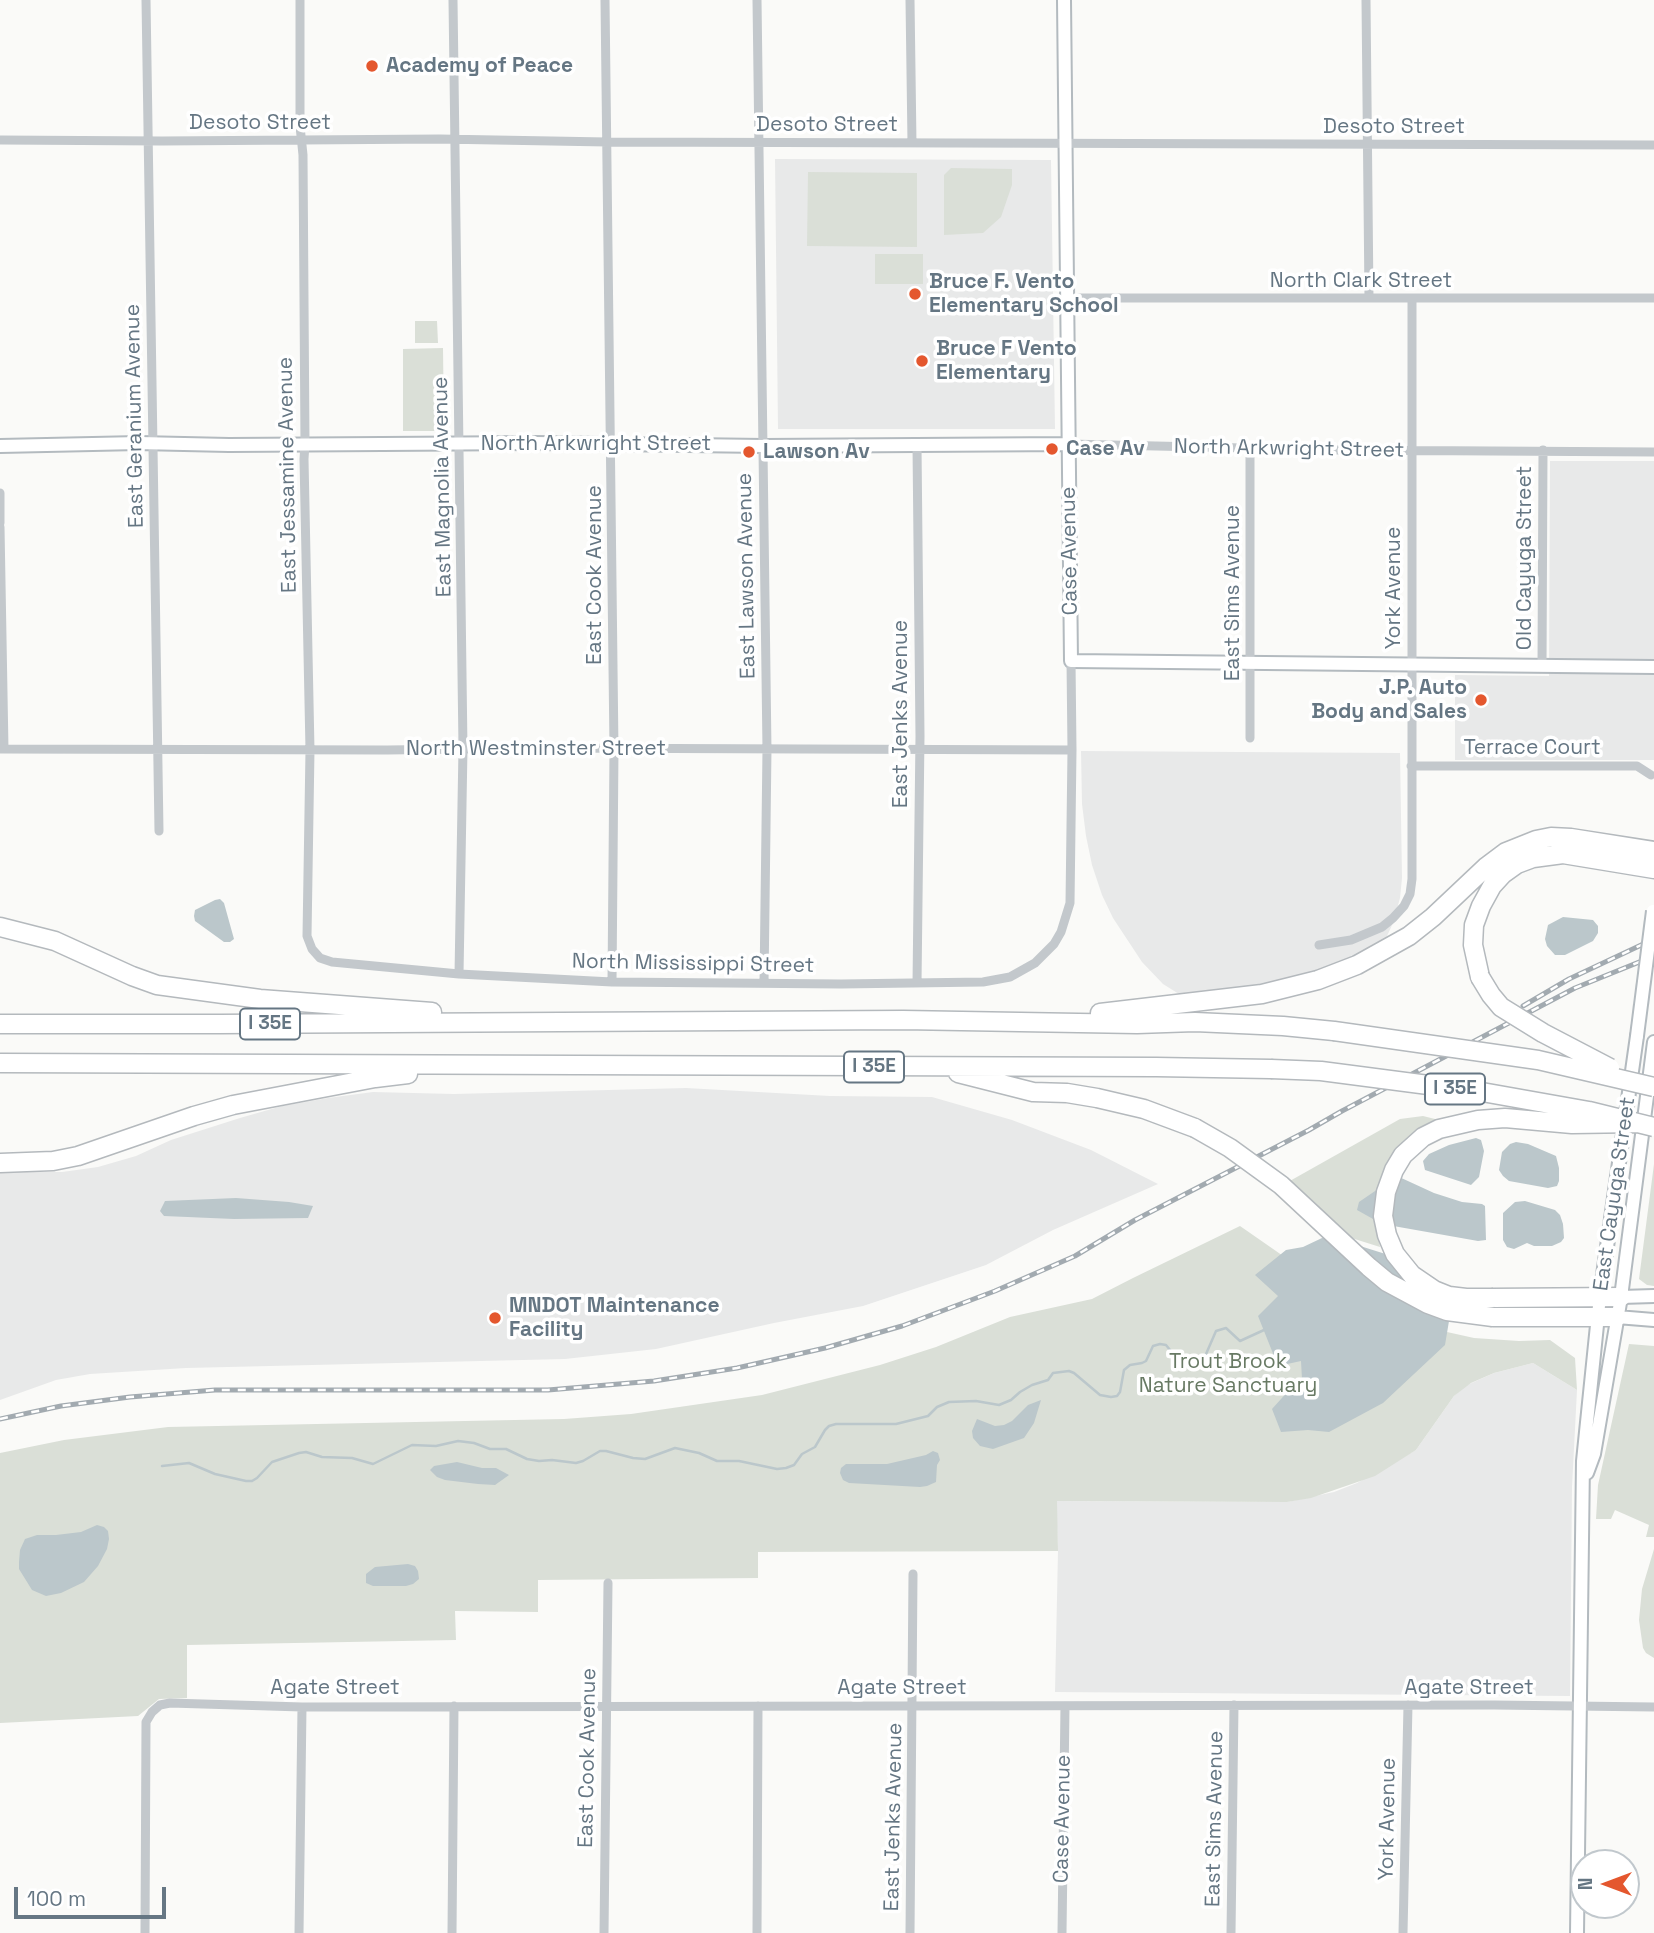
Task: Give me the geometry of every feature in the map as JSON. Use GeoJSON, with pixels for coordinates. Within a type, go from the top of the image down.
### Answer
{"type":"FeatureCollection","features":[{"type":"Feature","properties":{"kind":"highway"},"geometry":{"type":"LineString","coordinates":[[1016,1022],[1262,994],[1318,980],[1357,965],[1409,936],[1496,859],[1522,844],[1536,840],[1571,838],[1654,851]]}},
{"type":"Feature","properties":{"kind":"highway"},"geometry":{"type":"LineString","coordinates":[[1646,1085],[1587,1056],[1502,1007],[1480,977],[1473,945],[1474,925],[1481,906],[1492,886],[1517,864],[1533,858],[1563,854],[1654,869]]}},
{"type":"Feature","properties":{"kind":"highway"},"geometry":{"type":"LineString","coordinates":[[0,927],[55,941],[158,985],[305,1003],[540,1021]]}},
{"type":"Feature","properties":{"kind":"highway","name":"I 35E"},"geometry":{"type":"LineString","coordinates":[[0,1024],[834,1020],[1208,1023],[1334,1031],[1538,1060],[1646,1085]]}},
{"type":"Feature","properties":{"kind":"highway","name":"I 35E"},"geometry":{"type":"LineString","coordinates":[[0,1063],[1271,1069],[1321,1071],[1482,1092],[1589,1111],[1646,1125]]}},
{"type":"Feature","properties":{"kind":"highway"},"geometry":{"type":"LineString","coordinates":[[0,1163],[53,1161],[78,1156],[233,1105],[374,1078],[471,1065]]}},
{"type":"Feature","properties":{"kind":"highway"},"geometry":{"type":"LineString","coordinates":[[930,1067],[1033,1092],[1067,1093],[1132,1106],[1195,1128],[1230,1148],[1281,1185],[1387,1282],[1447,1311],[1493,1318],[1617,1317]]}},
{"type":"Feature","properties":{"kind":"highway"},"geometry":{"type":"LineString","coordinates":[[1621,1297],[1466,1298],[1449,1296],[1434,1290],[1412,1275],[1395,1254],[1383,1216],[1385,1192],[1403,1155],[1423,1137],[1439,1129],[1478,1119],[1504,1118],[1572,1124],[1646,1125]]}},
{"type":"Feature","properties":{"kind":"street","name":"East Geranium Avenue"},"geometry":{"type":"LineString","coordinates":[[146,0],[159,831]]}},
{"type":"Feature","properties":{"kind":"street","name":"East Jessamine Avenue"},"geometry":{"type":"LineString","coordinates":[[300,0],[304,459],[310,750],[307,936],[312,949]]}},
{"type":"Feature","properties":{"kind":"street","name":"East Magnolia Avenue"},"geometry":{"type":"LineString","coordinates":[[453,0],[463,748],[459,974]]}},
{"type":"Feature","properties":{"kind":"street","name":"East Cook Avenue"},"geometry":{"type":"LineString","coordinates":[[604,0],[614,749],[612,982]]}},
{"type":"Feature","properties":{"kind":"street","name":"East Lawson Avenue"},"geometry":{"type":"LineString","coordinates":[[757,0],[767,749],[764,983]]}},
{"type":"Feature","properties":{"kind":"street"},"geometry":{"type":"LineString","coordinates":[[910,0],[912,143]]}},
{"type":"Feature","properties":{"kind":"street","name":"Case Avenue"},"geometry":{"type":"LineString","coordinates":[[1061,932],[1068,915],[1071,891],[1072,750],[1064,0]]}},
{"type":"Feature","properties":{"kind":"street"},"geometry":{"type":"LineString","coordinates":[[1366,0],[1369,298]]}},
{"type":"Feature","properties":{"kind":"street","name":"Desoto Street"},"geometry":{"type":"LineString","coordinates":[[0,140],[1654,145]]}},
{"type":"Feature","properties":{"kind":"street","name":"North Clark Street"},"geometry":{"type":"LineString","coordinates":[[1068,301],[1079,298],[1654,298]]}},
{"type":"Feature","properties":{"kind":"street","name":"York Avenue"},"geometry":{"type":"LineString","coordinates":[[1319,946],[1351,940],[1382,926],[1404,906],[1410,894],[1412,298]]}},
{"type":"Feature","properties":{"kind":"street","name":"North Arkwright Street"},"geometry":{"type":"LineString","coordinates":[[0,446],[1068,444],[1412,451],[1654,452]]}},
{"type":"Feature","properties":{"kind":"street","name":"East Jenks Avenue"},"geometry":{"type":"LineString","coordinates":[[917,446],[920,748],[917,983]]}},
{"type":"Feature","properties":{"kind":"street","name":"East Sims Avenue"},"geometry":{"type":"LineString","coordinates":[[1250,448],[1251,738]]}},
{"type":"Feature","properties":{"kind":"street","name":"Old Cayuga Street"},"geometry":{"type":"LineString","coordinates":[[1542,667],[1543,450]]}},
{"type":"Feature","properties":{"kind":"street"},"geometry":{"type":"LineString","coordinates":[[0,493],[2,749]]}},
{"type":"Feature","properties":{"kind":"street"},"geometry":{"type":"LineString","coordinates":[[1071,661],[1654,667]]}},
{"type":"Feature","properties":{"kind":"street","name":"North Westminster Street"},"geometry":{"type":"LineString","coordinates":[[2,749],[1072,750]]}},
{"type":"Feature","properties":{"kind":"street","name":"Terrace Court"},"geometry":{"type":"LineString","coordinates":[[1411,765],[1637,766],[1651,775]]}},
{"type":"Feature","properties":{"kind":"street","name":"East Cayuga Street"},"geometry":{"type":"LineString","coordinates":[[1577,1933],[1582,1486],[1600,1297],[1653,907]]}},
{"type":"Feature","properties":{"kind":"street","name":"North Mississippi Street"},"geometry":{"type":"LineString","coordinates":[[312,949],[320,958],[332,962],[459,974],[612,982],[983,982],[1010,976],[1029,967],[1045,954],[1061,932]]}},
{"type":"Feature","properties":{"kind":"street","name":"East Cayuga Street"},"geometry":{"type":"LineString","coordinates":[[1582,1486],[1594,1454],[1621,1297],[1654,1042]]}},
{"type":"Feature","properties":{"kind":"street"},"geometry":{"type":"LineString","coordinates":[[1621,1297],[1654,1296]]}},
{"type":"Feature","properties":{"kind":"street"},"geometry":{"type":"LineString","coordinates":[[1617,1317],[1654,1320]]}},
{"type":"Feature","properties":{"kind":"street","name":"East Jenks Avenue"},"geometry":{"type":"LineString","coordinates":[[910,1933],[913,1574]]}},
{"type":"Feature","properties":{"kind":"street","name":"East Cook Avenue"},"geometry":{"type":"LineString","coordinates":[[604,1933],[608,1583]]}},
{"type":"Feature","properties":{"kind":"street","name":"Agate Street"},"geometry":{"type":"LineString","coordinates":[[145,1933],[146,1722],[160,1705],[170,1703],[302,1707],[1654,1707]]}},
{"type":"Feature","properties":{"kind":"street","name":"York Avenue"},"geometry":{"type":"LineString","coordinates":[[1404,1933],[1408,1705]]}},
{"type":"Feature","properties":{"kind":"street"},"geometry":{"type":"LineString","coordinates":[[452,1933],[454,1706]]}},
{"type":"Feature","properties":{"kind":"street"},"geometry":{"type":"LineString","coordinates":[[757,1933],[758,1706]]}},
{"type":"Feature","properties":{"kind":"street","name":"Case Avenue"},"geometry":{"type":"LineString","coordinates":[[1062,1933],[1065,1706]]}},
{"type":"Feature","properties":{"kind":"street","name":"East Sims Avenue"},"geometry":{"type":"LineString","coordinates":[[1231,1933],[1234,1706]]}},
{"type":"Feature","properties":{"kind":"street"},"geometry":{"type":"LineString","coordinates":[[299,1933],[302,1707]]}},
{"type":"Feature","properties":{"kind":"shaded area","name":"Bruce F. Vento Elementary School"},"geometry":{"type":"Polygon","coordinates":[[[775,159],[1051,160],[1055,429],[778,429],[775,159]]]}},
{"type":"Feature","properties":{"kind":"shaded area"},"geometry":{"type":"Polygon","coordinates":[[[1550,461],[1654,461],[1654,760],[1455,760],[1455,675],[1549,676],[1550,461]]]}},
{"type":"Feature","properties":{"kind":"shaded area"},"geometry":{"type":"Polygon","coordinates":[[[1081,751],[1400,753],[1402,878],[1400,898],[1387,936],[1381,944],[1363,952],[1322,970],[1271,987],[1179,994],[1163,984],[1142,962],[1113,918],[1102,895],[1086,836],[1082,804],[1081,751]]]}},
{"type":"Feature","properties":{"kind":"shaded area"},"geometry":{"type":"Polygon","coordinates":[[[220,899],[224,903],[234,939],[230,942],[224,942],[195,921],[195,910],[220,899]]]}},
{"type":"Feature","properties":{"kind":"shaded area"},"geometry":{"type":"Polygon","coordinates":[[[1563,917],[1593,920],[1598,926],[1598,933],[1593,941],[1565,955],[1555,955],[1545,939],[1548,925],[1563,917]]]}},
{"type":"Feature","properties":{"kind":"shaded area"},"geometry":{"type":"Polygon","coordinates":[[[686,1088],[830,1096],[932,1097],[1012,1120],[1091,1150],[1158,1184],[1053,1230],[986,1265],[863,1306],[656,1349],[565,1359],[186,1368],[90,1374],[56,1380],[0,1400],[0,1172],[62,1172],[98,1167],[136,1156],[171,1140],[282,1106],[373,1092],[454,1094],[686,1088]]]}},
{"type":"Feature","properties":{"kind":"shaded area"},"geometry":{"type":"Polygon","coordinates":[[[1476,1138],[1481,1140],[1484,1151],[1479,1177],[1471,1185],[1425,1170],[1423,1161],[1429,1154],[1476,1138]]]}},
{"type":"Feature","properties":{"kind":"shaded area"},"geometry":{"type":"Polygon","coordinates":[[[1516,1142],[1556,1156],[1559,1168],[1557,1186],[1548,1188],[1509,1181],[1503,1176],[1499,1170],[1502,1152],[1516,1142]]]}},
{"type":"Feature","properties":{"kind":"shaded area"},"geometry":{"type":"Polygon","coordinates":[[[1397,1176],[1434,1193],[1485,1206],[1486,1240],[1478,1241],[1382,1224],[1357,1210],[1359,1202],[1397,1176]]]}},
{"type":"Feature","properties":{"kind":"shaded area"},"geometry":{"type":"Polygon","coordinates":[[[236,1198],[313,1206],[308,1218],[164,1216],[160,1211],[165,1201],[236,1198]]]}},
{"type":"Feature","properties":{"kind":"shaded area"},"geometry":{"type":"Polygon","coordinates":[[[1525,1201],[1555,1210],[1560,1215],[1564,1238],[1561,1242],[1552,1246],[1534,1246],[1527,1243],[1514,1249],[1507,1247],[1503,1240],[1503,1213],[1515,1202],[1525,1201]]]}},
{"type":"Feature","properties":{"kind":"shaded area"},"geometry":{"type":"Polygon","coordinates":[[[1322,1238],[1341,1240],[1395,1257],[1453,1291],[1445,1345],[1383,1403],[1329,1432],[1281,1432],[1272,1409],[1302,1379],[1301,1361],[1278,1366],[1258,1316],[1278,1296],[1255,1275],[1286,1250],[1303,1247],[1322,1238]]]}},
{"type":"Feature","properties":{"kind":"shaded area"},"geometry":{"type":"Polygon","coordinates":[[[1533,1363],[1577,1390],[1572,1487],[1570,1696],[1055,1692],[1058,1551],[1056,1501],[1287,1502],[1334,1492],[1357,1483],[1416,1450],[1454,1396],[1465,1386],[1494,1373],[1533,1363]]]}},
{"type":"Feature","properties":{"kind":"shaded area"},"geometry":{"type":"Polygon","coordinates":[[[1041,1400],[1034,1423],[1024,1438],[993,1449],[980,1446],[973,1438],[972,1431],[977,1419],[995,1426],[1004,1425],[1028,1405],[1041,1400]]]}},
{"type":"Feature","properties":{"kind":"shaded area"},"geometry":{"type":"Polygon","coordinates":[[[933,1451],[938,1453],[940,1460],[936,1482],[927,1486],[849,1483],[843,1480],[840,1473],[846,1464],[887,1464],[933,1451]]]}},
{"type":"Feature","properties":{"kind":"shaded area"},"geometry":{"type":"Polygon","coordinates":[[[457,1462],[482,1468],[496,1468],[509,1475],[495,1485],[478,1484],[445,1480],[430,1470],[434,1466],[457,1462]]]}},
{"type":"Feature","properties":{"kind":"shaded area"},"geometry":{"type":"Polygon","coordinates":[[[97,1525],[108,1531],[107,1549],[98,1566],[84,1582],[61,1593],[46,1596],[32,1590],[19,1569],[20,1550],[25,1539],[37,1535],[81,1532],[97,1525]]]}},
{"type":"Feature","properties":{"kind":"shaded area"},"geometry":{"type":"Polygon","coordinates":[[[408,1564],[415,1566],[418,1571],[419,1579],[413,1584],[373,1586],[366,1583],[366,1574],[375,1567],[408,1564]]]}},
{"type":"Feature","properties":{"kind":"green space"},"geometry":{"type":"Polygon","coordinates":[[[951,168],[1012,169],[1012,185],[1001,217],[983,233],[944,235],[944,175],[951,168]]]}},
{"type":"Feature","properties":{"kind":"green space"},"geometry":{"type":"Polygon","coordinates":[[[808,172],[917,173],[917,247],[807,246],[808,172]]]}},
{"type":"Feature","properties":{"kind":"green space"},"geometry":{"type":"Polygon","coordinates":[[[875,254],[923,254],[923,284],[875,284],[875,254]]]}},
{"type":"Feature","properties":{"kind":"green space"},"geometry":{"type":"Polygon","coordinates":[[[415,321],[437,321],[438,343],[415,343],[415,321]]]}},
{"type":"Feature","properties":{"kind":"green space"},"geometry":{"type":"Polygon","coordinates":[[[443,348],[444,431],[403,431],[403,349],[443,348]]]}},
{"type":"Feature","properties":{"kind":"green space"},"geometry":{"type":"Polygon","coordinates":[[[1423,1116],[1447,1122],[1422,1132],[1374,1205],[1380,1247],[1342,1235],[1288,1182],[1400,1119],[1423,1116]]]}},
{"type":"Feature","properties":{"kind":"green space"},"geometry":{"type":"Polygon","coordinates":[[[1654,1164],[1654,1286],[1639,1279],[1654,1164]]]}},
{"type":"Feature","properties":{"kind":"green space","name":"Trout Brook Nature Sanctuary"},"geometry":{"type":"Polygon","coordinates":[[[1240,1226],[1335,1292],[1375,1316],[1474,1338],[1550,1340],[1575,1358],[1577,1390],[1533,1363],[1494,1373],[1471,1383],[1454,1396],[1416,1450],[1375,1476],[1311,1498],[1287,1502],[1057,1501],[1058,1551],[758,1552],[758,1578],[538,1580],[538,1612],[455,1611],[456,1640],[187,1645],[187,1698],[159,1699],[138,1716],[0,1723],[0,1453],[64,1440],[168,1427],[564,1419],[631,1414],[762,1395],[880,1365],[936,1347],[1010,1317],[1092,1299],[1240,1226]]]}},
{"type":"Feature","properties":{"kind":"green space"},"geometry":{"type":"Polygon","coordinates":[[[1629,1344],[1654,1346],[1654,1537],[1646,1537],[1649,1525],[1615,1510],[1611,1519],[1596,1519],[1598,1485],[1629,1344]]]}},
{"type":"Feature","properties":{"kind":"green space"},"geometry":{"type":"Polygon","coordinates":[[[1654,1549],[1654,1658],[1643,1648],[1639,1620],[1642,1589],[1654,1549]]]}},
{"type":"Feature","properties":{"kind":"waterway"},"geometry":{"type":"LineString","coordinates":[[162,1466],[189,1463],[215,1474],[252,1481],[272,1462],[299,1453],[352,1458],[373,1464],[412,1445],[436,1446],[458,1441],[490,1449],[506,1449],[527,1459],[539,1461],[576,1463],[600,1451],[645,1459],[675,1448],[699,1453],[717,1461],[739,1461],[777,1469],[786,1468],[794,1465],[802,1454],[815,1447],[829,1426],[896,1424],[928,1416],[937,1407],[949,1402],[976,1401],[999,1405],[1032,1385],[1048,1380],[1053,1373],[1069,1371],[1100,1395],[1117,1396],[1124,1370],[1130,1365],[1146,1361],[1153,1346],[1166,1345],[1183,1366],[1195,1367],[1203,1361],[1216,1331],[1226,1328],[1240,1341],[1264,1330]]}},
{"type":"Feature","properties":{"kind":"railway"},"geometry":{"type":"LineString","coordinates":[[1523,1006],[1569,979],[1654,939]]}},
{"type":"Feature","properties":{"kind":"railway"},"geometry":{"type":"LineString","coordinates":[[0,1419],[61,1406],[215,1390],[548,1390],[654,1381],[737,1368],[825,1348],[902,1326],[995,1291],[1075,1256],[1135,1220],[1575,988],[1654,956]]}},
{"type":"Feature","properties":{"kind":"place","name":"Academy of Peace"},"geometry":{"type":"Point","coordinates":[372,66]}},
{"type":"Feature","properties":{"kind":"place","name":"Bruce F. Vento Elementary School"},"geometry":{"type":"Point","coordinates":[915,294]}},
{"type":"Feature","properties":{"kind":"place","name":"Bruce F Vento Elementary"},"geometry":{"type":"Point","coordinates":[922,361]}},
{"type":"Feature","properties":{"kind":"place","name":"Case Av"},"geometry":{"type":"Point","coordinates":[1052,449]}},
{"type":"Feature","properties":{"kind":"place","name":"Lawson Av"},"geometry":{"type":"Point","coordinates":[749,452]}},
{"type":"Feature","properties":{"kind":"place","name":"J.P. Auto Body and Sales"},"geometry":{"type":"Point","coordinates":[1481,700]}},
{"type":"Feature","properties":{"kind":"place","name":"MNDOT Maintenance Facility"},"geometry":{"type":"Point","coordinates":[495,1318]}}]}
